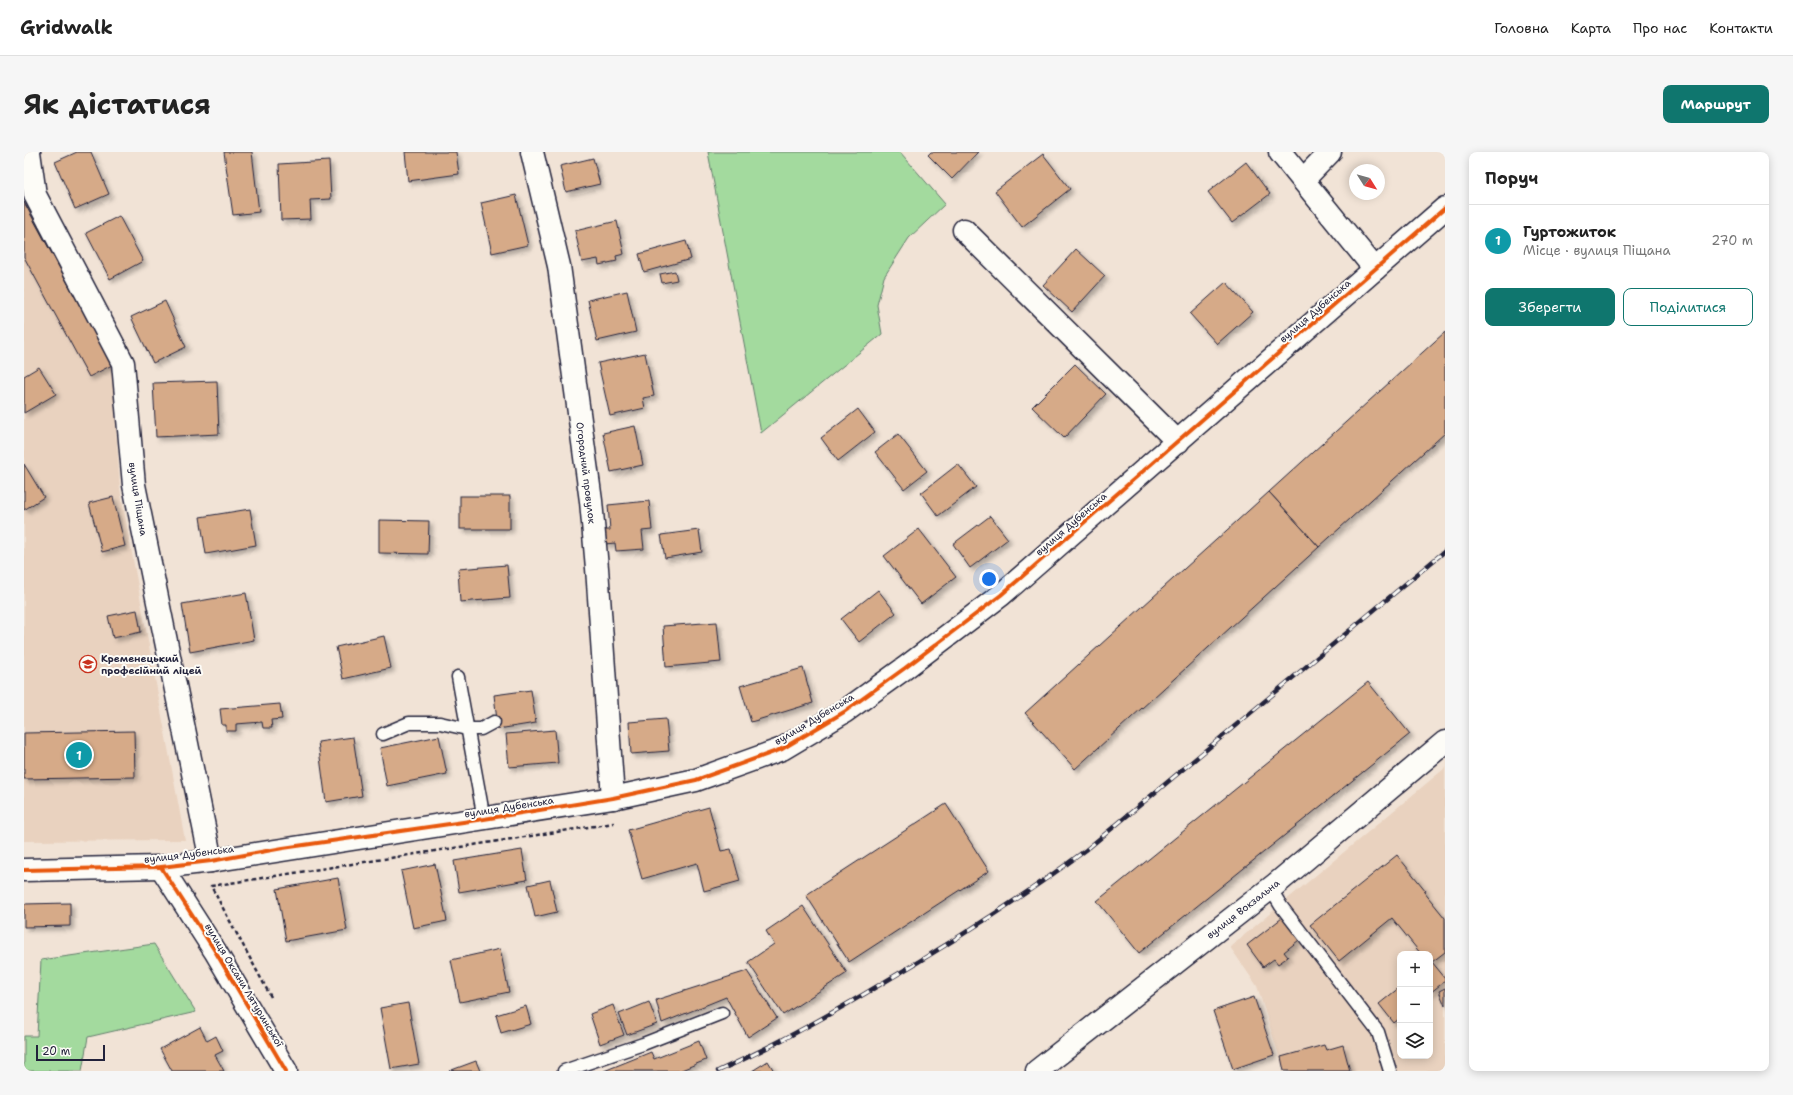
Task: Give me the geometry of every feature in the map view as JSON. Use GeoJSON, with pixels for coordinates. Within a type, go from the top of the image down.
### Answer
{"type":"FeatureCollection","features":[{"type":"Feature","properties":{"kind":"main road","name":"вулиця Піщана"},"geometry":{"type":"LineString","coordinates":[[29,152],[35,195],[123,363],[134,484],[211,861]]}},
{"type":"Feature","properties":{"kind":"main road","name":"Огородний провулок"},"geometry":{"type":"LineString","coordinates":[[532,152],[559,266],[591,502],[613,798]]}},
{"type":"Feature","properties":{"kind":"main road"},"geometry":{"type":"LineString","coordinates":[[1280,152],[1375,269]]}},
{"type":"Feature","properties":{"kind":"main road"},"geometry":{"type":"LineString","coordinates":[[1303,180],[1330,152]]}},
{"type":"Feature","properties":{"kind":"main road","name":"вулиця Дубенська"},"geometry":{"type":"LineString","coordinates":[[24,870],[161,867],[211,861],[283,848],[484,819],[613,798],[696,780],[782,750],[844,712],[905,668],[1000,595],[1178,442],[1445,208]]}},
{"type":"Feature","properties":{"kind":"main road"},"geometry":{"type":"LineString","coordinates":[[964,230],[1178,442]]}},
{"type":"Feature","properties":{"kind":"main road","name":"вулиця Вокзальна"},"geometry":{"type":"LineString","coordinates":[[1037,1071],[1270,888],[1445,742]]}},
{"type":"Feature","properties":{"kind":"main road","name":"вулиця Оксани Лятуринської"},"geometry":{"type":"LineString","coordinates":[[161,867],[215,951],[286,1071]]}},
{"type":"Feature","properties":{"kind":"lane"},"geometry":{"type":"LineString","coordinates":[[458,677],[484,819]]}},
{"type":"Feature","properties":{"kind":"lane"},"geometry":{"type":"LineString","coordinates":[[383,734],[409,723],[440,723],[467,729],[481,729],[494,722]]}},
{"type":"Feature","properties":{"kind":"lane"},"geometry":{"type":"LineString","coordinates":[[1270,888],[1281,906],[1378,1032],[1390,1071]]}},
{"type":"Feature","properties":{"kind":"lane"},"geometry":{"type":"LineString","coordinates":[[564,1071],[643,1044],[722,1013]]}},
{"type":"Feature","properties":{"kind":"path"},"geometry":{"type":"LineString","coordinates":[[274,1003],[211,886],[616,822]]}},
{"type":"Feature","properties":{"kind":"shaded area","name":"Кременецький професійний ліцей"},"geometry":{"type":"Polygon","coordinates":[[[24,202],[112,365],[120,489],[185,840],[24,841],[24,202]]]}},
{"type":"Feature","properties":{"kind":"shaded area"},"geometry":{"type":"Polygon","coordinates":[[[1445,768],[1445,1071],[1284,1071],[1257,986],[1230,947],[1445,768]]]}},
{"type":"Feature","properties":{"kind":"green space"},"geometry":{"type":"Polygon","coordinates":[[[708,152],[900,152],[945,204],[909,238],[884,277],[877,305],[882,334],[761,433],[708,152]]]}},
{"type":"Feature","properties":{"kind":"green space"},"geometry":{"type":"Polygon","coordinates":[[[154,944],[196,1012],[88,1037],[82,1071],[24,1071],[24,1036],[37,1036],[41,960],[154,944]]]}},
{"type":"Feature","properties":{"kind":"building"},"geometry":{"type":"Polygon","coordinates":[[[77,152],[91,152],[109,194],[75,209],[55,162],[77,152]]]}},
{"type":"Feature","properties":{"kind":"building"},"geometry":{"type":"Polygon","coordinates":[[[224,152],[252,152],[259,212],[233,215],[224,152]]]}},
{"type":"Feature","properties":{"kind":"building"},"geometry":{"type":"Polygon","coordinates":[[[405,152],[456,152],[459,174],[408,181],[405,152]]]}},
{"type":"Feature","properties":{"kind":"building"},"geometry":{"type":"Polygon","coordinates":[[[931,152],[978,152],[952,179],[928,155],[931,152]]]}},
{"type":"Feature","properties":{"kind":"building"},"geometry":{"type":"Polygon","coordinates":[[[1043,154],[1070,189],[1022,227],[995,191],[1043,154]]]}},
{"type":"Feature","properties":{"kind":"building"},"geometry":{"type":"Polygon","coordinates":[[[593,158],[600,184],[566,192],[560,166],[593,158]]]}},
{"type":"Feature","properties":{"kind":"building"},"geometry":{"type":"Polygon","coordinates":[[[329,161],[331,199],[310,200],[311,219],[281,220],[279,164],[329,161]]]}},
{"type":"Feature","properties":{"kind":"building"},"geometry":{"type":"Polygon","coordinates":[[[1246,162],[1270,194],[1232,223],[1208,192],[1246,162]]]}},
{"type":"Feature","properties":{"kind":"building"},"geometry":{"type":"Polygon","coordinates":[[[516,195],[528,245],[492,253],[481,203],[516,195]]]}},
{"type":"Feature","properties":{"kind":"building"},"geometry":{"type":"Polygon","coordinates":[[[24,202],[112,365],[89,377],[24,257],[24,202]]]}},
{"type":"Feature","properties":{"kind":"building"},"geometry":{"type":"Polygon","coordinates":[[[119,216],[143,261],[110,279],[86,233],[119,216]]]}},
{"type":"Feature","properties":{"kind":"building"},"geometry":{"type":"Polygon","coordinates":[[[617,221],[624,254],[616,256],[617,261],[599,265],[598,259],[582,262],[575,231],[617,221]]]}},
{"type":"Feature","properties":{"kind":"building"},"geometry":{"type":"Polygon","coordinates":[[[686,241],[691,259],[644,272],[639,254],[686,241]]]}},
{"type":"Feature","properties":{"kind":"building"},"geometry":{"type":"Polygon","coordinates":[[[1076,249],[1105,276],[1072,312],[1043,285],[1076,249]]]}},
{"type":"Feature","properties":{"kind":"building"},"geometry":{"type":"Polygon","coordinates":[[[675,271],[677,280],[662,283],[660,274],[675,271]]]}},
{"type":"Feature","properties":{"kind":"building"},"geometry":{"type":"Polygon","coordinates":[[[1226,282],[1253,312],[1217,344],[1190,314],[1226,282]]]}},
{"type":"Feature","properties":{"kind":"building"},"geometry":{"type":"Polygon","coordinates":[[[627,291],[636,332],[597,341],[588,300],[627,291]]]}},
{"type":"Feature","properties":{"kind":"building"},"geometry":{"type":"Polygon","coordinates":[[[165,301],[186,347],[153,363],[131,317],[165,301]]]}},
{"type":"Feature","properties":{"kind":"building"},"geometry":{"type":"Polygon","coordinates":[[[1445,332],[1445,433],[1319,547],[1269,492],[1445,332]]]}},
{"type":"Feature","properties":{"kind":"building"},"geometry":{"type":"Polygon","coordinates":[[[645,353],[654,396],[643,398],[645,408],[610,416],[598,363],[645,353]]]}},
{"type":"Feature","properties":{"kind":"building"},"geometry":{"type":"Polygon","coordinates":[[[1075,364],[1106,394],[1064,438],[1032,407],[1075,364]]]}},
{"type":"Feature","properties":{"kind":"building"},"geometry":{"type":"Polygon","coordinates":[[[39,367],[56,394],[24,413],[24,376],[39,367]]]}},
{"type":"Feature","properties":{"kind":"building"},"geometry":{"type":"Polygon","coordinates":[[[217,381],[219,434],[156,437],[153,383],[217,381]]]}},
{"type":"Feature","properties":{"kind":"building"},"geometry":{"type":"Polygon","coordinates":[[[858,409],[875,432],[838,461],[821,438],[858,409]]]}},
{"type":"Feature","properties":{"kind":"building"},"geometry":{"type":"Polygon","coordinates":[[[635,426],[643,465],[611,472],[603,433],[635,426]]]}},
{"type":"Feature","properties":{"kind":"building"},"geometry":{"type":"Polygon","coordinates":[[[898,434],[927,471],[904,489],[875,452],[898,434]]]}},
{"type":"Feature","properties":{"kind":"building"},"geometry":{"type":"Polygon","coordinates":[[[24,464],[44,497],[24,510],[24,464]]]}},
{"type":"Feature","properties":{"kind":"building"},"geometry":{"type":"Polygon","coordinates":[[[958,464],[976,487],[938,516],[921,493],[958,464]]]}},
{"type":"Feature","properties":{"kind":"building"},"geometry":{"type":"Polygon","coordinates":[[[1269,492],[1319,547],[1075,769],[1025,713],[1269,492]]]}},
{"type":"Feature","properties":{"kind":"building"},"geometry":{"type":"Polygon","coordinates":[[[460,496],[510,496],[510,529],[460,529],[460,496]]]}},
{"type":"Feature","properties":{"kind":"building"},"geometry":{"type":"Polygon","coordinates":[[[113,497],[125,546],[102,552],[89,503],[113,497]]]}},
{"type":"Feature","properties":{"kind":"building"},"geometry":{"type":"Polygon","coordinates":[[[649,501],[652,530],[642,531],[644,549],[616,551],[615,543],[605,544],[604,530],[610,530],[608,505],[649,501]]]}},
{"type":"Feature","properties":{"kind":"building"},"geometry":{"type":"Polygon","coordinates":[[[250,509],[256,545],[206,554],[200,517],[250,509]]]}},
{"type":"Feature","properties":{"kind":"building"},"geometry":{"type":"Polygon","coordinates":[[[990,516],[1008,539],[970,568],[953,544],[990,516]]]}},
{"type":"Feature","properties":{"kind":"building"},"geometry":{"type":"Polygon","coordinates":[[[379,520],[429,521],[428,554],[379,553],[379,520]]]}},
{"type":"Feature","properties":{"kind":"building"},"geometry":{"type":"Polygon","coordinates":[[[919,529],[956,577],[921,604],[884,556],[919,529]]]}},
{"type":"Feature","properties":{"kind":"building"},"geometry":{"type":"Polygon","coordinates":[[[699,530],[702,552],[665,558],[661,535],[699,530]]]}},
{"type":"Feature","properties":{"kind":"building"},"geometry":{"type":"Polygon","coordinates":[[[507,565],[510,598],[460,602],[458,569],[507,565]]]}},
{"type":"Feature","properties":{"kind":"building"},"geometry":{"type":"Polygon","coordinates":[[[878,590],[896,613],[859,642],[841,619],[878,590]]]}},
{"type":"Feature","properties":{"kind":"building"},"geometry":{"type":"Polygon","coordinates":[[[246,593],[254,640],[190,652],[182,604],[246,593]]]}},
{"type":"Feature","properties":{"kind":"building"},"geometry":{"type":"Polygon","coordinates":[[[137,610],[141,632],[113,638],[108,616],[137,610]]]}},
{"type":"Feature","properties":{"kind":"building"},"geometry":{"type":"Polygon","coordinates":[[[717,622],[721,662],[666,667],[663,626],[717,622]]]}},
{"type":"Feature","properties":{"kind":"building"},"geometry":{"type":"Polygon","coordinates":[[[384,636],[391,668],[343,679],[336,647],[384,636]]]}},
{"type":"Feature","properties":{"kind":"building"},"geometry":{"type":"Polygon","coordinates":[[[803,668],[813,703],[751,722],[740,686],[803,668]]]}},
{"type":"Feature","properties":{"kind":"building"},"geometry":{"type":"Polygon","coordinates":[[[1368,682],[1410,734],[1139,953],[1097,901],[1368,682]]]}},
{"type":"Feature","properties":{"kind":"building"},"geometry":{"type":"Polygon","coordinates":[[[531,690],[536,723],[498,729],[494,695],[531,690]]]}},
{"type":"Feature","properties":{"kind":"building"},"geometry":{"type":"Polygon","coordinates":[[[280,704],[282,719],[271,720],[272,728],[263,728],[262,722],[236,724],[236,731],[226,731],[226,725],[222,725],[220,709],[280,704]]]}},
{"type":"Feature","properties":{"kind":"building"},"geometry":{"type":"Polygon","coordinates":[[[666,719],[669,751],[631,754],[629,722],[666,719]]]}},
{"type":"Feature","properties":{"kind":"building"},"geometry":{"type":"Polygon","coordinates":[[[555,730],[558,763],[509,767],[506,734],[555,730]]]}},
{"type":"Feature","properties":{"kind":"building"},"geometry":{"type":"Polygon","coordinates":[[[134,731],[135,777],[24,779],[24,733],[134,731]]]}},
{"type":"Feature","properties":{"kind":"building"},"geometry":{"type":"Polygon","coordinates":[[[439,736],[447,774],[387,786],[380,748],[439,736]]]}},
{"type":"Feature","properties":{"kind":"building"},"geometry":{"type":"Polygon","coordinates":[[[353,737],[362,796],[326,802],[318,742],[353,737]]]}},
{"type":"Feature","properties":{"kind":"building"},"geometry":{"type":"Polygon","coordinates":[[[946,804],[989,871],[849,962],[806,895],[946,804]]]}},
{"type":"Feature","properties":{"kind":"building"},"geometry":{"type":"Polygon","coordinates":[[[709,807],[721,851],[731,849],[740,881],[704,891],[697,863],[642,879],[628,830],[709,807]]]}},
{"type":"Feature","properties":{"kind":"building"},"geometry":{"type":"Polygon","coordinates":[[[522,850],[527,880],[459,892],[454,861],[522,850]]]}},
{"type":"Feature","properties":{"kind":"building"},"geometry":{"type":"Polygon","coordinates":[[[1397,855],[1426,891],[1424,892],[1445,918],[1445,952],[1433,961],[1433,951],[1419,951],[1392,918],[1339,961],[1310,925],[1397,855]]]}},
{"type":"Feature","properties":{"kind":"building"},"geometry":{"type":"Polygon","coordinates":[[[435,864],[447,921],[413,928],[401,871],[435,864]]]}},
{"type":"Feature","properties":{"kind":"building"},"geometry":{"type":"Polygon","coordinates":[[[338,878],[347,930],[286,941],[277,889],[338,878]]]}},
{"type":"Feature","properties":{"kind":"building"},"geometry":{"type":"Polygon","coordinates":[[[550,880],[557,912],[535,917],[528,885],[550,880]]]}},
{"type":"Feature","properties":{"kind":"building"},"geometry":{"type":"Polygon","coordinates":[[[70,903],[70,926],[24,927],[24,904],[70,903]]]}},
{"type":"Feature","properties":{"kind":"building"},"geometry":{"type":"Polygon","coordinates":[[[803,906],[847,973],[783,1015],[748,962],[774,944],[766,931],[803,906]]]}},
{"type":"Feature","properties":{"kind":"building"},"geometry":{"type":"Polygon","coordinates":[[[1282,918],[1299,940],[1284,952],[1288,957],[1278,964],[1274,959],[1263,967],[1247,945],[1282,918]]]}},
{"type":"Feature","properties":{"kind":"building"},"geometry":{"type":"Polygon","coordinates":[[[500,949],[509,992],[460,1002],[451,960],[500,949]]]}},
{"type":"Feature","properties":{"kind":"building"},"geometry":{"type":"Polygon","coordinates":[[[1433,963],[1445,978],[1445,981],[1433,991],[1433,963]]]}},
{"type":"Feature","properties":{"kind":"building"},"geometry":{"type":"Polygon","coordinates":[[[747,971],[777,1018],[748,1037],[726,997],[662,1023],[656,1000],[747,971]]]}},
{"type":"Feature","properties":{"kind":"building"},"geometry":{"type":"Polygon","coordinates":[[[1445,988],[1445,1006],[1439,991],[1445,988]]]}},
{"type":"Feature","properties":{"kind":"building"},"geometry":{"type":"Polygon","coordinates":[[[1397,989],[1397,1020],[1394,1023],[1379,1004],[1397,989]]]}},
{"type":"Feature","properties":{"kind":"building"},"geometry":{"type":"Polygon","coordinates":[[[1254,997],[1274,1055],[1233,1069],[1213,1011],[1254,997]]]}},
{"type":"Feature","properties":{"kind":"building"},"geometry":{"type":"Polygon","coordinates":[[[649,1002],[657,1024],[627,1035],[619,1014],[649,1002]]]}},
{"type":"Feature","properties":{"kind":"building"},"geometry":{"type":"Polygon","coordinates":[[[408,1003],[419,1064],[391,1069],[380,1008],[408,1003]]]}},
{"type":"Feature","properties":{"kind":"building"},"geometry":{"type":"Polygon","coordinates":[[[613,1005],[624,1035],[600,1044],[590,1014],[613,1005]]]}},
{"type":"Feature","properties":{"kind":"building"},"geometry":{"type":"Polygon","coordinates":[[[526,1006],[531,1024],[501,1033],[496,1015],[526,1006]]]}},
{"type":"Feature","properties":{"kind":"building"},"geometry":{"type":"Polygon","coordinates":[[[200,1027],[207,1041],[216,1036],[223,1051],[215,1055],[224,1071],[172,1071],[160,1049],[200,1027]]]}},
{"type":"Feature","properties":{"kind":"building"},"geometry":{"type":"Polygon","coordinates":[[[699,1041],[706,1060],[679,1071],[604,1071],[651,1052],[654,1059],[699,1041]]]}},
{"type":"Feature","properties":{"kind":"building"},"geometry":{"type":"Polygon","coordinates":[[[1324,1045],[1326,1050],[1343,1045],[1350,1071],[1284,1071],[1281,1057],[1324,1045]]]}},
{"type":"Feature","properties":{"kind":"building"},"geometry":{"type":"Polygon","coordinates":[[[476,1061],[480,1071],[449,1071],[476,1061]]]}},
{"type":"Feature","properties":{"kind":"building"},"geometry":{"type":"Polygon","coordinates":[[[768,1061],[774,1071],[752,1071],[768,1061]]]}},
{"type":"Feature","properties":{"kind":"railway"},"geometry":{"type":"LineString","coordinates":[[718,1071],[780,1041],[861,996],[959,937],[1061,868],[1086,850],[1445,551]]}},
{"type":"Feature","properties":{"kind":"cycle path"},"geometry":{"type":"LineString","coordinates":[[24,870],[161,867],[211,861],[283,848],[484,819],[613,798],[696,780],[782,749],[844,712],[1001,595],[1445,208]]}},
{"type":"Feature","properties":{"kind":"cycle path"},"geometry":{"type":"LineString","coordinates":[[161,867],[215,951],[286,1071]]}},
{"type":"Feature","properties":{"kind":"place","name":"Кременецький професійний ліцей"},"geometry":{"type":"Point","coordinates":[88,664]}},
{"type":"Feature","properties":{"kind":"place","name":"Гуртожиток"},"geometry":{"type":"Point","coordinates":[79,755]}}]}
